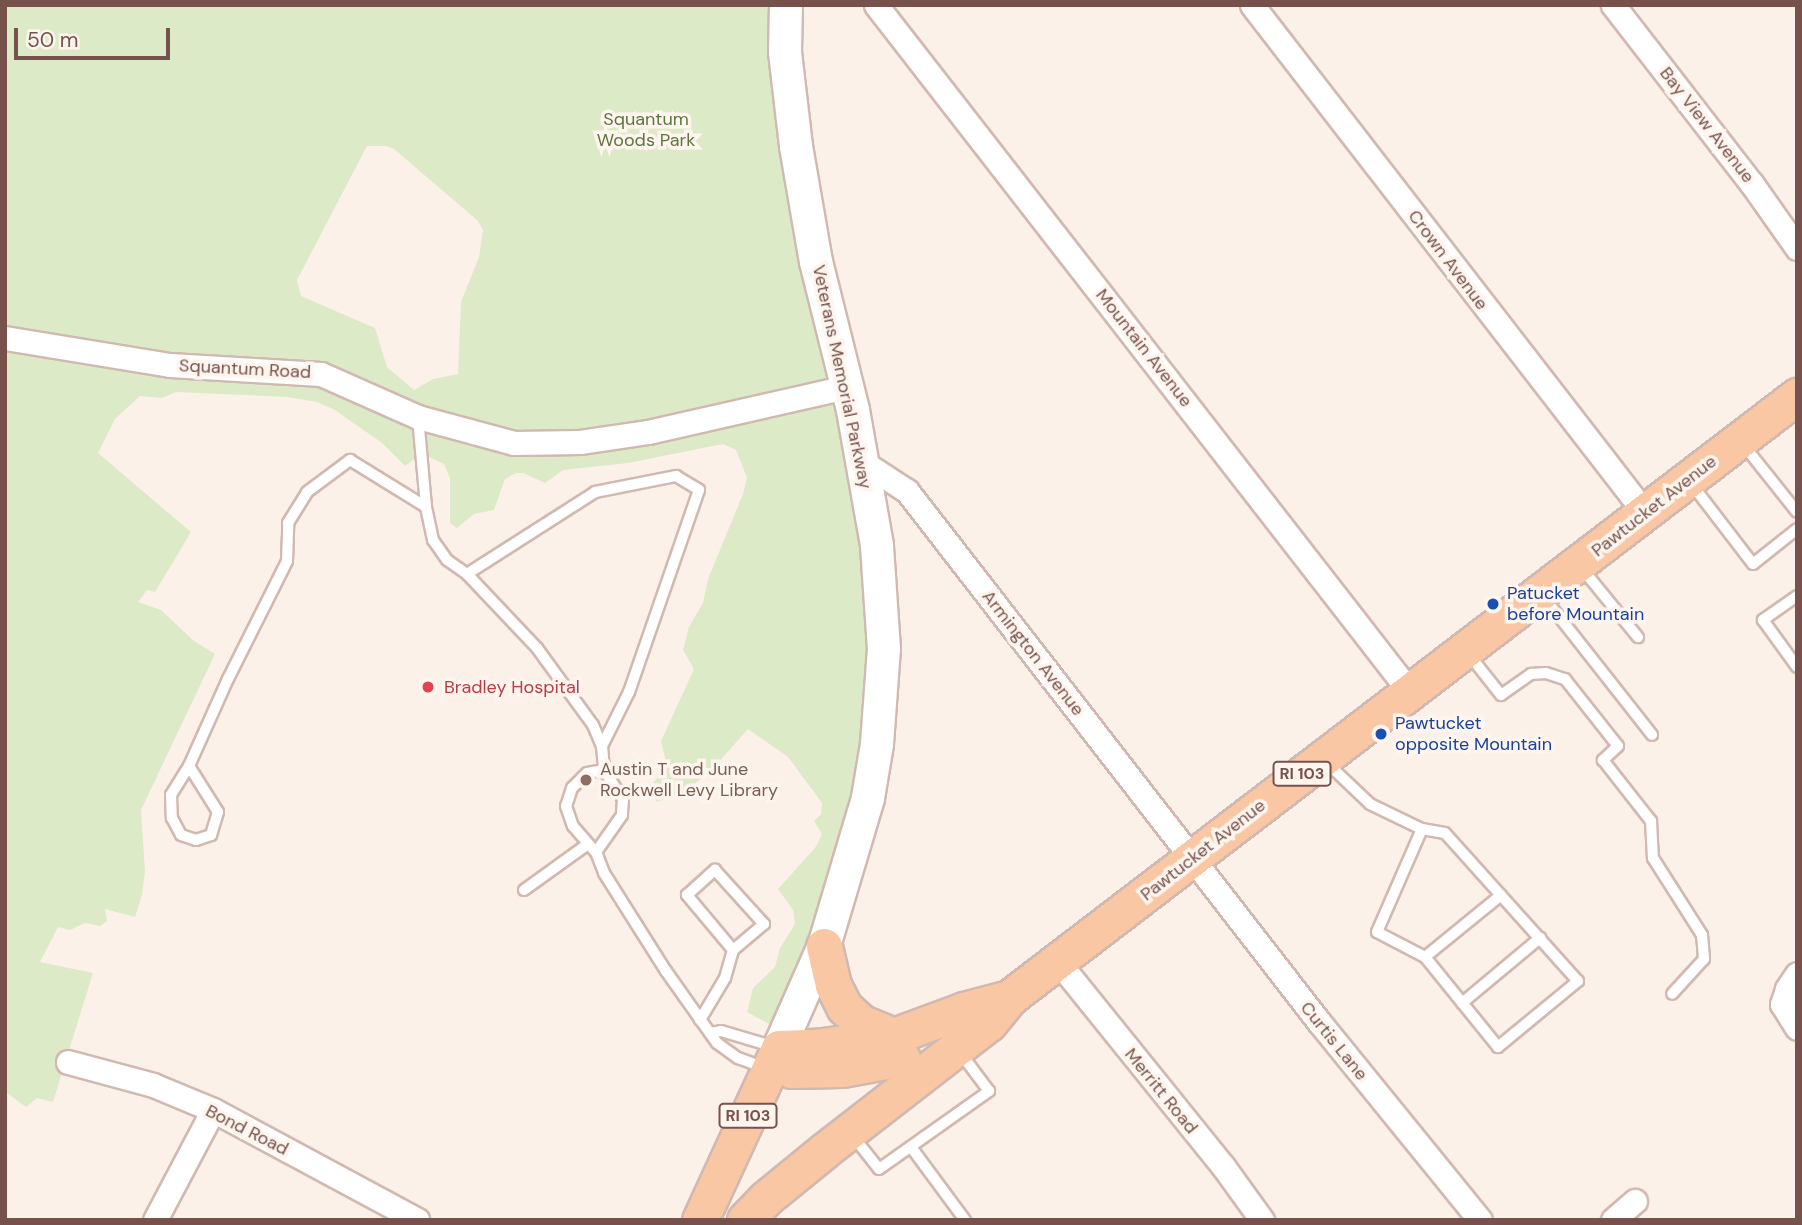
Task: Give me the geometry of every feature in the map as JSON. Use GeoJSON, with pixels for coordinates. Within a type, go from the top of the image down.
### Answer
{"type":"FeatureCollection","features":[{"type":"Feature","properties":{"kind":"main road","name":"Veterans Memorial Parkway"},"geometry":{"type":"LineString","coordinates":[[700,1220],[824,946],[867,798],[882,696],[884,605],[877,545],[846,387],[816,262],[796,146],[785,52],[786,5]]}},
{"type":"Feature","properties":{"kind":"main road","name":"Pawtucket Avenue"},"geometry":{"type":"LineString","coordinates":[[745,1220],[765,1199],[957,1049],[999,1011],[1194,857],[1797,396]]}},
{"type":"Feature","properties":{"kind":"main road"},"geometry":{"type":"LineString","coordinates":[[824,946],[833,985],[844,1007],[862,1023],[894,1036]]}},
{"type":"Feature","properties":{"kind":"main road","name":"Pawtucket Avenue"},"geometry":{"type":"LineString","coordinates":[[774,1058],[815,1047],[894,1036],[964,1010],[999,1011]]}},
{"type":"Feature","properties":{"kind":"main road","name":"Pawtucket Avenue"},"geometry":{"type":"LineString","coordinates":[[774,1058],[842,1069],[881,1062],[914,1055],[999,1011]]}},
{"type":"Feature","properties":{"kind":"street","name":"Mountain Avenue"},"geometry":{"type":"LineString","coordinates":[[876,5],[1410,692]]}},
{"type":"Feature","properties":{"kind":"street","name":"Crown Avenue"},"geometry":{"type":"LineString","coordinates":[[1252,5],[1645,513]]}},
{"type":"Feature","properties":{"kind":"street","name":"Bay View Avenue"},"geometry":{"type":"LineString","coordinates":[[1613,5],[1752,184],[1797,247]]}},
{"type":"Feature","properties":{"kind":"street","name":"Squantum Road"},"geometry":{"type":"LineString","coordinates":[[5,338],[170,365],[321,374],[418,417],[514,443],[580,442],[660,430],[846,387]]}},
{"type":"Feature","properties":{"kind":"street","name":"Armington Avenue"},"geometry":{"type":"LineString","coordinates":[[861,461],[907,491],[1194,857]]}},
{"type":"Feature","properties":{"kind":"street","name":"Curtis Lane"},"geometry":{"type":"LineString","coordinates":[[1194,857],[1319,1022],[1480,1220]]}},
{"type":"Feature","properties":{"kind":"street","name":"Merritt Road"},"geometry":{"type":"LineString","coordinates":[[1059,963],[1223,1166],[1262,1220]]}},
{"type":"Feature","properties":{"kind":"street"},"geometry":{"type":"LineString","coordinates":[[1797,974],[1782,1004],[1797,1028]]}},
{"type":"Feature","properties":{"kind":"street","name":"Bond Road"},"geometry":{"type":"LineString","coordinates":[[68,1062],[153,1085],[213,1110],[417,1220]]}},
{"type":"Feature","properties":{"kind":"street"},"geometry":{"type":"LineString","coordinates":[[155,1220],[213,1110]]}},
{"type":"Feature","properties":{"kind":"street"},"geometry":{"type":"LineString","coordinates":[[1613,1220],[1635,1201]]}},
{"type":"Feature","properties":{"kind":"lane"},"geometry":{"type":"LineString","coordinates":[[418,417],[426,507],[433,540],[447,560],[467,574],[537,648],[593,725],[602,746],[604,770],[623,799],[622,815],[592,848],[524,890]]}},
{"type":"Feature","properties":{"kind":"lane"},"geometry":{"type":"LineString","coordinates":[[1740,440],[1797,512]]}},
{"type":"Feature","properties":{"kind":"lane"},"geometry":{"type":"LineString","coordinates":[[189,766],[218,812],[211,835],[196,840],[181,835],[172,818],[172,795],[189,766],[228,679],[287,561],[288,523],[307,492],[349,460],[426,507]]}},
{"type":"Feature","properties":{"kind":"lane"},"geometry":{"type":"LineString","coordinates":[[467,574],[595,492],[676,476],[699,490],[629,692],[602,746]]}},
{"type":"Feature","properties":{"kind":"lane"},"geometry":{"type":"LineString","coordinates":[[1688,480],[1753,564],[1797,529]]}},
{"type":"Feature","properties":{"kind":"lane"},"geometry":{"type":"LineString","coordinates":[[1578,564],[1638,637]]}},
{"type":"Feature","properties":{"kind":"lane"},"geometry":{"type":"LineString","coordinates":[[1540,593],[1652,735]]}},
{"type":"Feature","properties":{"kind":"lane"},"geometry":{"type":"LineString","coordinates":[[1797,596],[1763,620],[1797,667]]}},
{"type":"Feature","properties":{"kind":"lane"},"geometry":{"type":"LineString","coordinates":[[1465,650],[1501,695],[1531,674],[1546,673],[1565,679],[1618,746],[1603,760],[1651,821],[1653,858],[1702,935],[1704,958],[1672,994]]}},
{"type":"Feature","properties":{"kind":"lane"},"geometry":{"type":"LineString","coordinates":[[1323,758],[1370,804],[1422,829],[1445,833],[1578,981],[1498,1047],[1425,957],[1377,932],[1422,829]]}},
{"type":"Feature","properties":{"kind":"lane"},"geometry":{"type":"LineString","coordinates":[[604,770],[587,773],[567,799],[566,806],[573,826],[592,848],[611,884],[716,1044],[738,1058],[774,1058]]}},
{"type":"Feature","properties":{"kind":"lane"},"geometry":{"type":"LineString","coordinates":[[700,1020],[725,978],[733,950],[764,924],[715,870],[687,895],[733,950]]}},
{"type":"Feature","properties":{"kind":"lane"},"geometry":{"type":"LineString","coordinates":[[1425,957],[1501,895]]}},
{"type":"Feature","properties":{"kind":"lane"},"geometry":{"type":"LineString","coordinates":[[1462,1003],[1540,938]]}},
{"type":"Feature","properties":{"kind":"lane"},"geometry":{"type":"LineString","coordinates":[[710,1033],[720,1031],[774,1058]]}},
{"type":"Feature","properties":{"kind":"lane"},"geometry":{"type":"LineString","coordinates":[[850,1131],[879,1170],[989,1091],[957,1049]]}},
{"type":"Feature","properties":{"kind":"lane"},"geometry":{"type":"LineString","coordinates":[[911,1147],[965,1220]]}},
{"type":"Feature","properties":{"kind":"green space","name":"Squantum Woods Park"},"geometry":{"type":"Polygon","coordinates":[[[5,5],[786,5],[853,406],[878,741],[780,1030],[747,1012],[753,988],[775,967],[780,948],[795,924],[793,910],[778,889],[815,848],[822,834],[814,821],[821,814],[822,803],[788,757],[748,729],[715,766],[688,790],[657,802],[653,795],[653,783],[667,766],[661,741],[694,669],[683,650],[689,627],[703,603],[708,579],[747,478],[736,450],[723,444],[628,463],[563,470],[545,483],[523,473],[516,473],[505,479],[494,510],[474,514],[457,528],[450,523],[450,478],[444,464],[429,457],[416,458],[405,466],[382,443],[335,410],[317,402],[287,397],[176,392],[162,398],[140,396],[115,419],[98,453],[191,532],[155,592],[147,590],[138,602],[161,610],[194,641],[215,654],[141,810],[145,871],[142,895],[135,917],[105,909],[107,921],[100,926],[85,923],[70,930],[58,927],[40,962],[93,973],[53,1102],[37,1098],[26,1107],[7,1093],[5,5]],[[367,146],[297,280],[301,296],[375,328],[387,367],[414,390],[433,379],[458,374],[461,302],[479,257],[483,230],[478,221],[394,149],[367,146]]]}},
{"type":"Feature","properties":{"kind":"place","name":"Patucket before Mountain"},"geometry":{"type":"Point","coordinates":[1493,604]}},
{"type":"Feature","properties":{"kind":"place","name":"Bradley Hospital"},"geometry":{"type":"Point","coordinates":[428,687]}},
{"type":"Feature","properties":{"kind":"place","name":"Pawtucket opposite Mountain"},"geometry":{"type":"Point","coordinates":[1381,734]}},
{"type":"Feature","properties":{"kind":"place","name":"Austin T and June Rockwell Levy Library"},"geometry":{"type":"Point","coordinates":[586,780]}}]}
